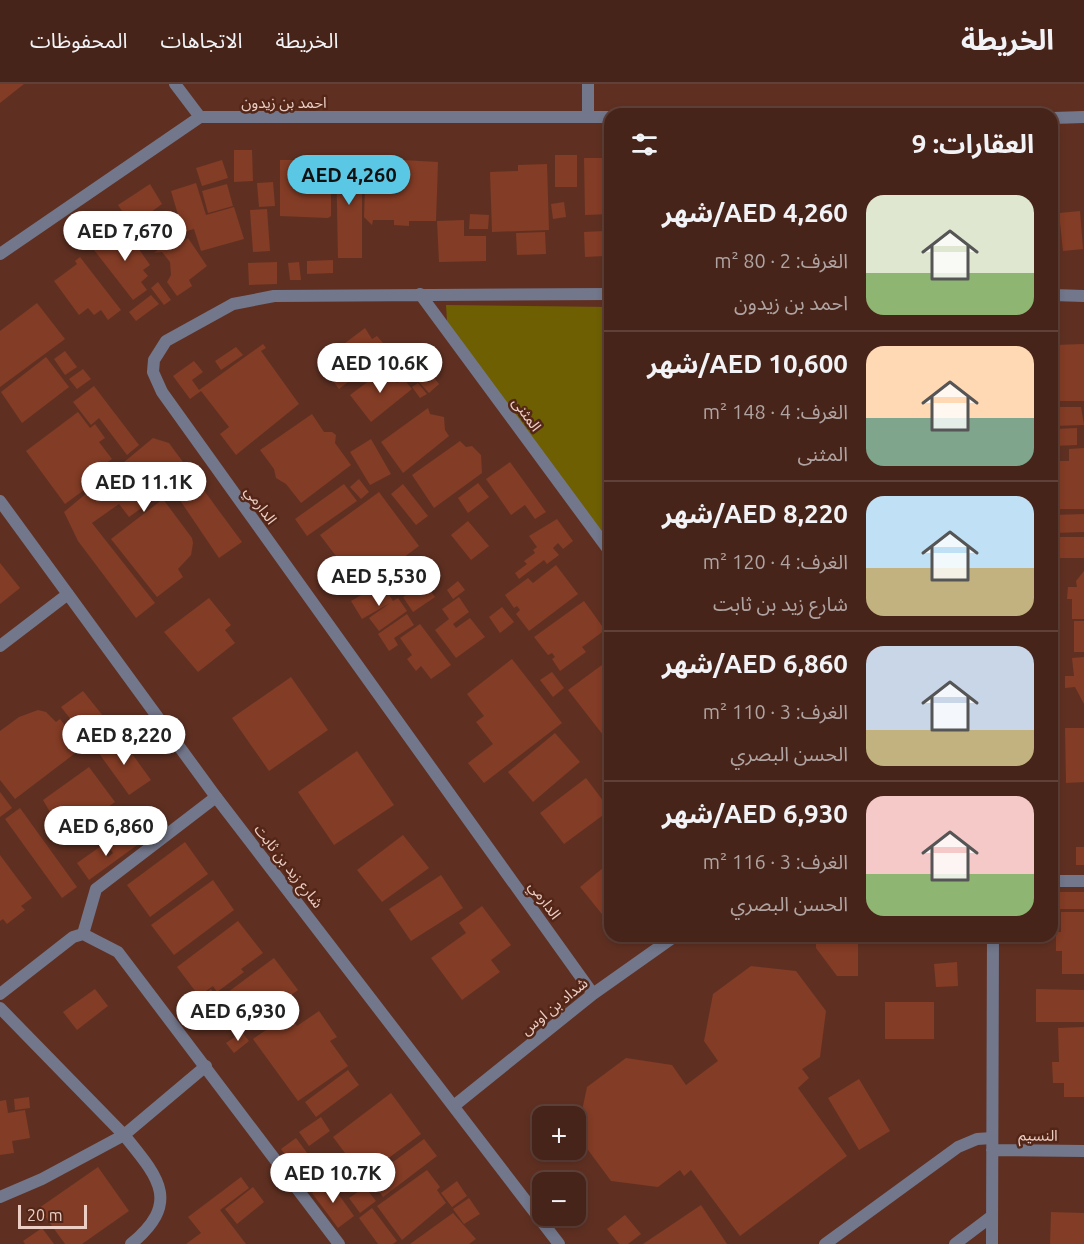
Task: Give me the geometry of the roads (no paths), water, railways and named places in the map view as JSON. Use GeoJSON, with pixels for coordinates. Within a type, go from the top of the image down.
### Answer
{"type":"FeatureCollection","features":[{"type":"Feature","properties":{"kind":"street"},"geometry":{"type":"LineString","coordinates":[[0,254],[200,117],[175,84]]}},
{"type":"Feature","properties":{"kind":"street"},"geometry":{"type":"LineString","coordinates":[[588,84],[588,117]]}},
{"type":"Feature","properties":{"kind":"street","name":"احمد بن زيدون"},"geometry":{"type":"LineString","coordinates":[[200,117],[604,117]]}},
{"type":"Feature","properties":{"kind":"street"},"geometry":{"type":"LineString","coordinates":[[1058,117],[1084,117]]}},
{"type":"Feature","properties":{"kind":"street","name":"المثنى"},"geometry":{"type":"LineString","coordinates":[[420,294],[604,544]]}},
{"type":"Feature","properties":{"kind":"street","name":"الدارمي"},"geometry":{"type":"LineString","coordinates":[[593,994],[155,382],[154,360],[166,341],[233,304],[274,296],[604,294]]}},
{"type":"Feature","properties":{"kind":"street"},"geometry":{"type":"LineString","coordinates":[[1058,295],[1084,296]]}},
{"type":"Feature","properties":{"kind":"street","name":"شارع زيد بن ثابت"},"geometry":{"type":"LineString","coordinates":[[0,501],[216,797],[455,1105],[559,1244]]}},
{"type":"Feature","properties":{"kind":"street"},"geometry":{"type":"LineString","coordinates":[[0,646],[68,594]]}},
{"type":"Feature","properties":{"kind":"street"},"geometry":{"type":"LineString","coordinates":[[83,934],[96,889],[216,797]]}},
{"type":"Feature","properties":{"kind":"street"},"geometry":{"type":"LineString","coordinates":[[1058,881],[1084,881]]}},
{"type":"Feature","properties":{"kind":"street"},"geometry":{"type":"LineString","coordinates":[[0,994],[74,937],[83,934],[118,952],[339,1244]]}},
{"type":"Feature","properties":{"kind":"street","name":"شداد بن اوس"},"geometry":{"type":"LineString","coordinates":[[455,1105],[593,994],[667,942]]}},
{"type":"Feature","properties":{"kind":"street"},"geometry":{"type":"LineString","coordinates":[[992,1244],[993,942]]}},
{"type":"Feature","properties":{"kind":"street"},"geometry":{"type":"LineString","coordinates":[[0,1008],[124,1136],[156,1174],[162,1205],[151,1228],[131,1244]]}},
{"type":"Feature","properties":{"kind":"street"},"geometry":{"type":"LineString","coordinates":[[0,1197],[42,1179],[124,1136],[206,1066]]}},
{"type":"Feature","properties":{"kind":"street","name":"النسيم"},"geometry":{"type":"LineString","coordinates":[[825,1244],[958,1147],[977,1139],[992,1144],[1084,1151]]}},
{"type":"Feature","properties":{"kind":"street"},"geometry":{"type":"LineString","coordinates":[[955,1244],[992,1216]]}}]}
